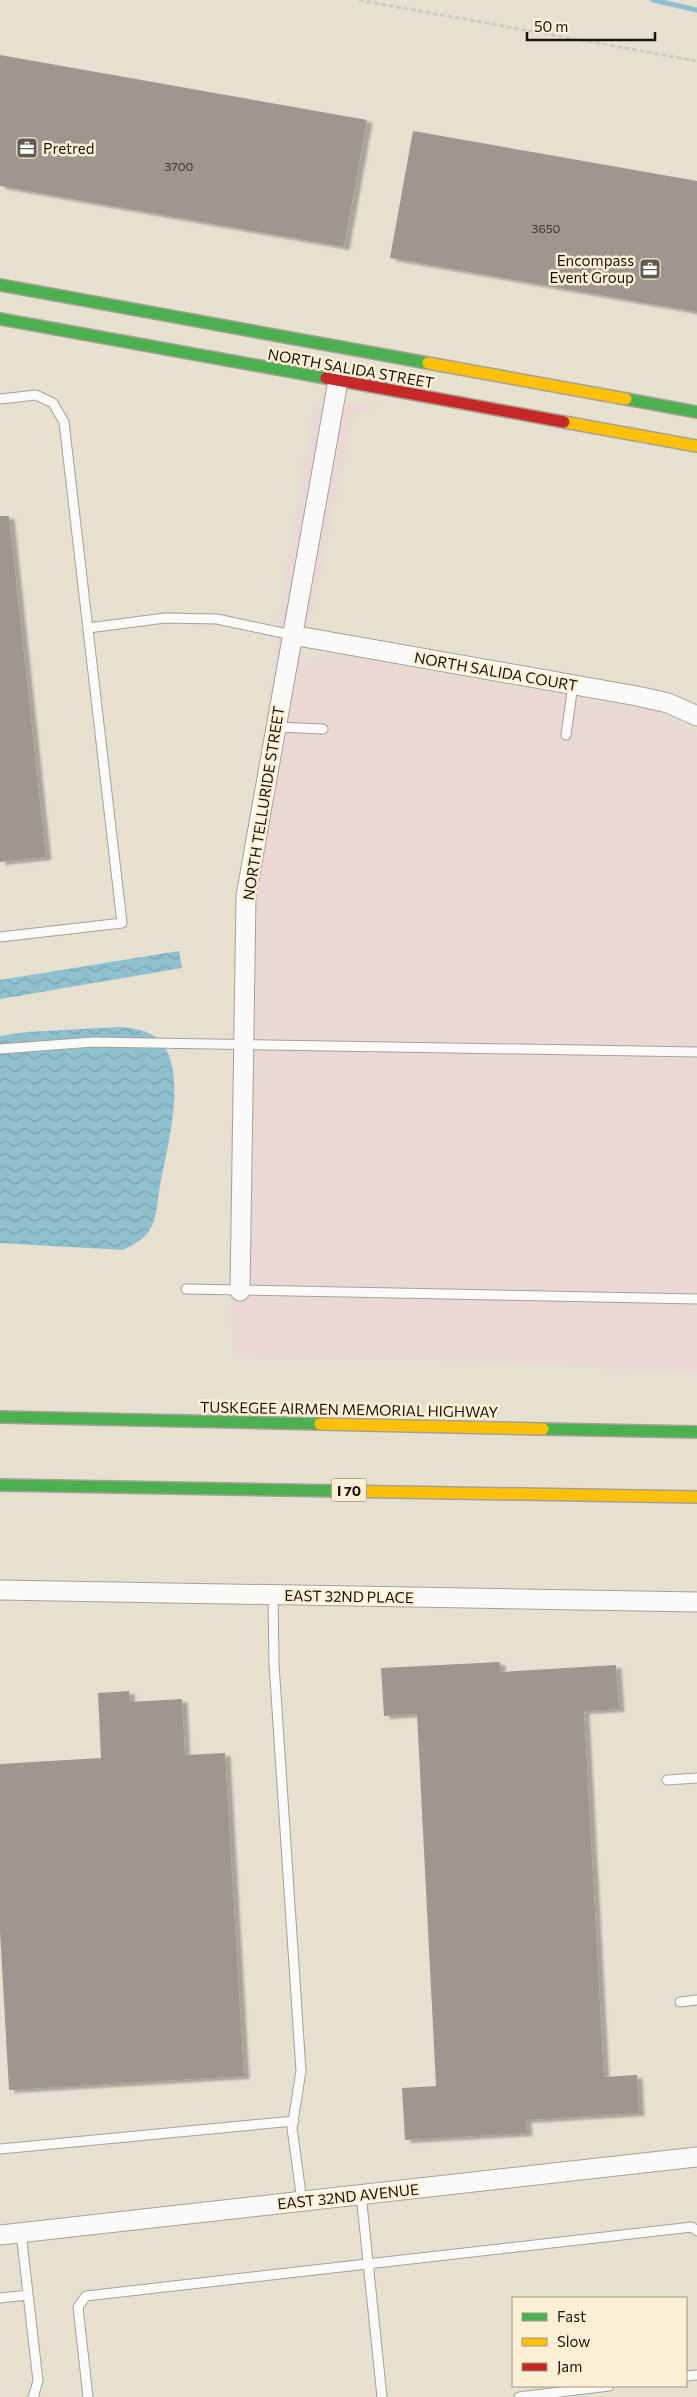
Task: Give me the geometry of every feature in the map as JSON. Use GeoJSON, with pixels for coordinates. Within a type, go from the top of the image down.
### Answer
{"type":"FeatureCollection","features":[{"type":"Feature","properties":{"kind":"main road","name":"NORTH SALIDA STREET"},"geometry":{"type":"LineString","coordinates":[[0,285],[697,412]]}},
{"type":"Feature","properties":{"kind":"main road","name":"NORTH SALIDA STREET"},"geometry":{"type":"LineString","coordinates":[[0,319],[697,446]]}},
{"type":"Feature","properties":{"kind":"main road"},"geometry":{"type":"LineString","coordinates":[[0,1409],[143,1420]]}},
{"type":"Feature","properties":{"kind":"main road","name":"TUSKEGEE AIRMEN MEMORIAL HIGHWAY"},"geometry":{"type":"LineString","coordinates":[[0,1417],[697,1432]]}},
{"type":"Feature","properties":{"kind":"main road","name":"I 70"},"geometry":{"type":"LineString","coordinates":[[0,1485],[697,1497]]}},
{"type":"Feature","properties":{"kind":"street","name":"NORTH TELLURIDE STREET"},"geometry":{"type":"LineString","coordinates":[[240,1290],[246,896],[338,381]]}},
{"type":"Feature","properties":{"kind":"street","name":"NORTH SALIDA COURT"},"geometry":{"type":"LineString","coordinates":[[292,635],[668,702],[697,716]]}},
{"type":"Feature","properties":{"kind":"street","name":"EAST 32ND PLACE"},"geometry":{"type":"LineString","coordinates":[[0,1590],[697,1602]]}},
{"type":"Feature","properties":{"kind":"street","name":"EAST 32ND AVENUE"},"geometry":{"type":"LineString","coordinates":[[0,2235],[697,2157]]}},
{"type":"Feature","properties":{"kind":"lane"},"geometry":{"type":"LineString","coordinates":[[0,399],[36,395],[53,403],[64,422],[122,924],[0,936]]}},
{"type":"Feature","properties":{"kind":"lane"},"geometry":{"type":"LineString","coordinates":[[88,628],[165,618],[217,620],[292,635]]}},
{"type":"Feature","properties":{"kind":"lane"},"geometry":{"type":"LineString","coordinates":[[566,735],[573,685]]}},
{"type":"Feature","properties":{"kind":"lane"},"geometry":{"type":"LineString","coordinates":[[276,727],[323,729]]}},
{"type":"Feature","properties":{"kind":"lane"},"geometry":{"type":"LineString","coordinates":[[0,1049],[93,1042],[697,1052]]}},
{"type":"Feature","properties":{"kind":"lane"},"geometry":{"type":"LineString","coordinates":[[186,1289],[697,1299]]}},
{"type":"Feature","properties":{"kind":"lane"},"geometry":{"type":"LineString","coordinates":[[273,1595],[276,1684],[301,2071],[292,2128],[302,2201]]}},
{"type":"Feature","properties":{"kind":"lane"},"geometry":{"type":"LineString","coordinates":[[667,1780],[697,1778]]}},
{"type":"Feature","properties":{"kind":"lane"},"geometry":{"type":"LineString","coordinates":[[680,2002],[697,2000]]}},
{"type":"Feature","properties":{"kind":"lane"},"geometry":{"type":"LineString","coordinates":[[0,2149],[294,2121]]}},
{"type":"Feature","properties":{"kind":"lane"},"geometry":{"type":"LineString","coordinates":[[361,2194],[382,2397]]}},
{"type":"Feature","properties":{"kind":"lane"},"geometry":{"type":"LineString","coordinates":[[88,2397],[78,2307],[86,2296],[368,2266],[692,2227],[697,2231]]}},
{"type":"Feature","properties":{"kind":"lane"},"geometry":{"type":"LineString","coordinates":[[21,2233],[38,2381],[33,2397]]}},
{"type":"Feature","properties":{"kind":"lane"},"geometry":{"type":"LineString","coordinates":[[0,2298],[28,2295]]}},
{"type":"Feature","properties":{"kind":"lane"},"geometry":{"type":"LineString","coordinates":[[519,2397],[601,2387]]}},
{"type":"Feature","properties":{"kind":"path"},"geometry":{"type":"LineString","coordinates":[[359,0],[697,61]]}},
{"type":"Feature","properties":{"kind":"shaded area"},"geometry":{"type":"Polygon","coordinates":[[[314,403],[377,404],[363,412],[352,424],[300,668],[324,652],[659,712],[697,732],[697,1373],[445,1360],[234,1358],[228,1273],[238,883],[274,670],[281,602],[314,403]]]}},
{"type":"Feature","properties":{"kind":"water"},"geometry":{"type":"Polygon","coordinates":[[[179,951],[182,968],[0,999],[0,980],[179,951]]]}},
{"type":"Feature","properties":{"kind":"water"},"geometry":{"type":"Polygon","coordinates":[[[120,1027],[141,1030],[159,1040],[168,1053],[173,1070],[174,1089],[171,1131],[152,1226],[143,1238],[123,1250],[0,1243],[0,1036],[26,1032],[120,1027]]]}},
{"type":"Feature","properties":{"kind":"building"},"geometry":{"type":"Polygon","coordinates":[[[0,55],[367,120],[344,247],[0,186],[0,55]]]}},
{"type":"Feature","properties":{"kind":"building"},"geometry":{"type":"Polygon","coordinates":[[[413,131],[697,181],[697,312],[390,258],[413,131]]]}},
{"type":"Feature","properties":{"kind":"building"},"geometry":{"type":"Polygon","coordinates":[[[0,516],[9,516],[46,857],[0,862],[0,516]]]}},
{"type":"Feature","properties":{"kind":"building"},"geometry":{"type":"Polygon","coordinates":[[[500,1662],[500,1672],[616,1665],[619,1709],[584,1711],[604,2077],[637,2075],[639,2113],[526,2120],[527,2133],[405,2140],[402,2088],[436,2086],[417,1714],[384,1716],[381,1668],[500,1662]]]}},
{"type":"Feature","properties":{"kind":"building"},"geometry":{"type":"Polygon","coordinates":[[[129,1691],[130,1702],[182,1699],[185,1755],[225,1753],[244,2076],[9,2090],[0,1931],[0,1764],[101,1758],[98,1693],[129,1691]]]}},
{"type":"Feature","properties":{"kind":"waterway"},"geometry":{"type":"LineString","coordinates":[[653,0],[697,10]]}},
{"type":"Feature","properties":{"kind":"traffic: fast"},"geometry":{"type":"LineString","coordinates":[[0,285],[428,363]]}},
{"type":"Feature","properties":{"kind":"traffic: fast"},"geometry":{"type":"LineString","coordinates":[[0,319],[326,378]]}},
{"type":"Feature","properties":{"kind":"traffic: fast"},"geometry":{"type":"LineString","coordinates":[[626,399],[697,412]]}},
{"type":"Feature","properties":{"kind":"traffic: fast"},"geometry":{"type":"LineString","coordinates":[[0,1417],[320,1424]]}},
{"type":"Feature","properties":{"kind":"traffic: fast"},"geometry":{"type":"LineString","coordinates":[[543,1429],[697,1432]]}},
{"type":"Feature","properties":{"kind":"traffic: fast"},"geometry":{"type":"LineString","coordinates":[[0,1485],[336,1491]]}},
{"type":"Feature","properties":{"kind":"traffic: slow"},"geometry":{"type":"LineString","coordinates":[[428,363],[626,399]]}},
{"type":"Feature","properties":{"kind":"traffic: slow"},"geometry":{"type":"LineString","coordinates":[[564,422],[697,446]]}},
{"type":"Feature","properties":{"kind":"traffic: slow"},"geometry":{"type":"LineString","coordinates":[[320,1424],[543,1429]]}},
{"type":"Feature","properties":{"kind":"traffic: slow"},"geometry":{"type":"LineString","coordinates":[[336,1491],[697,1497]]}},
{"type":"Feature","properties":{"kind":"traffic: jam"},"geometry":{"type":"LineString","coordinates":[[326,378],[564,422]]}},
{"type":"Feature","properties":{"kind":"place","name":"Pretred"},"geometry":{"type":"Point","coordinates":[27,148]}},
{"type":"Feature","properties":{"kind":"place","name":"Encompass Event Group"},"geometry":{"type":"Point","coordinates":[650,269]}}]}
